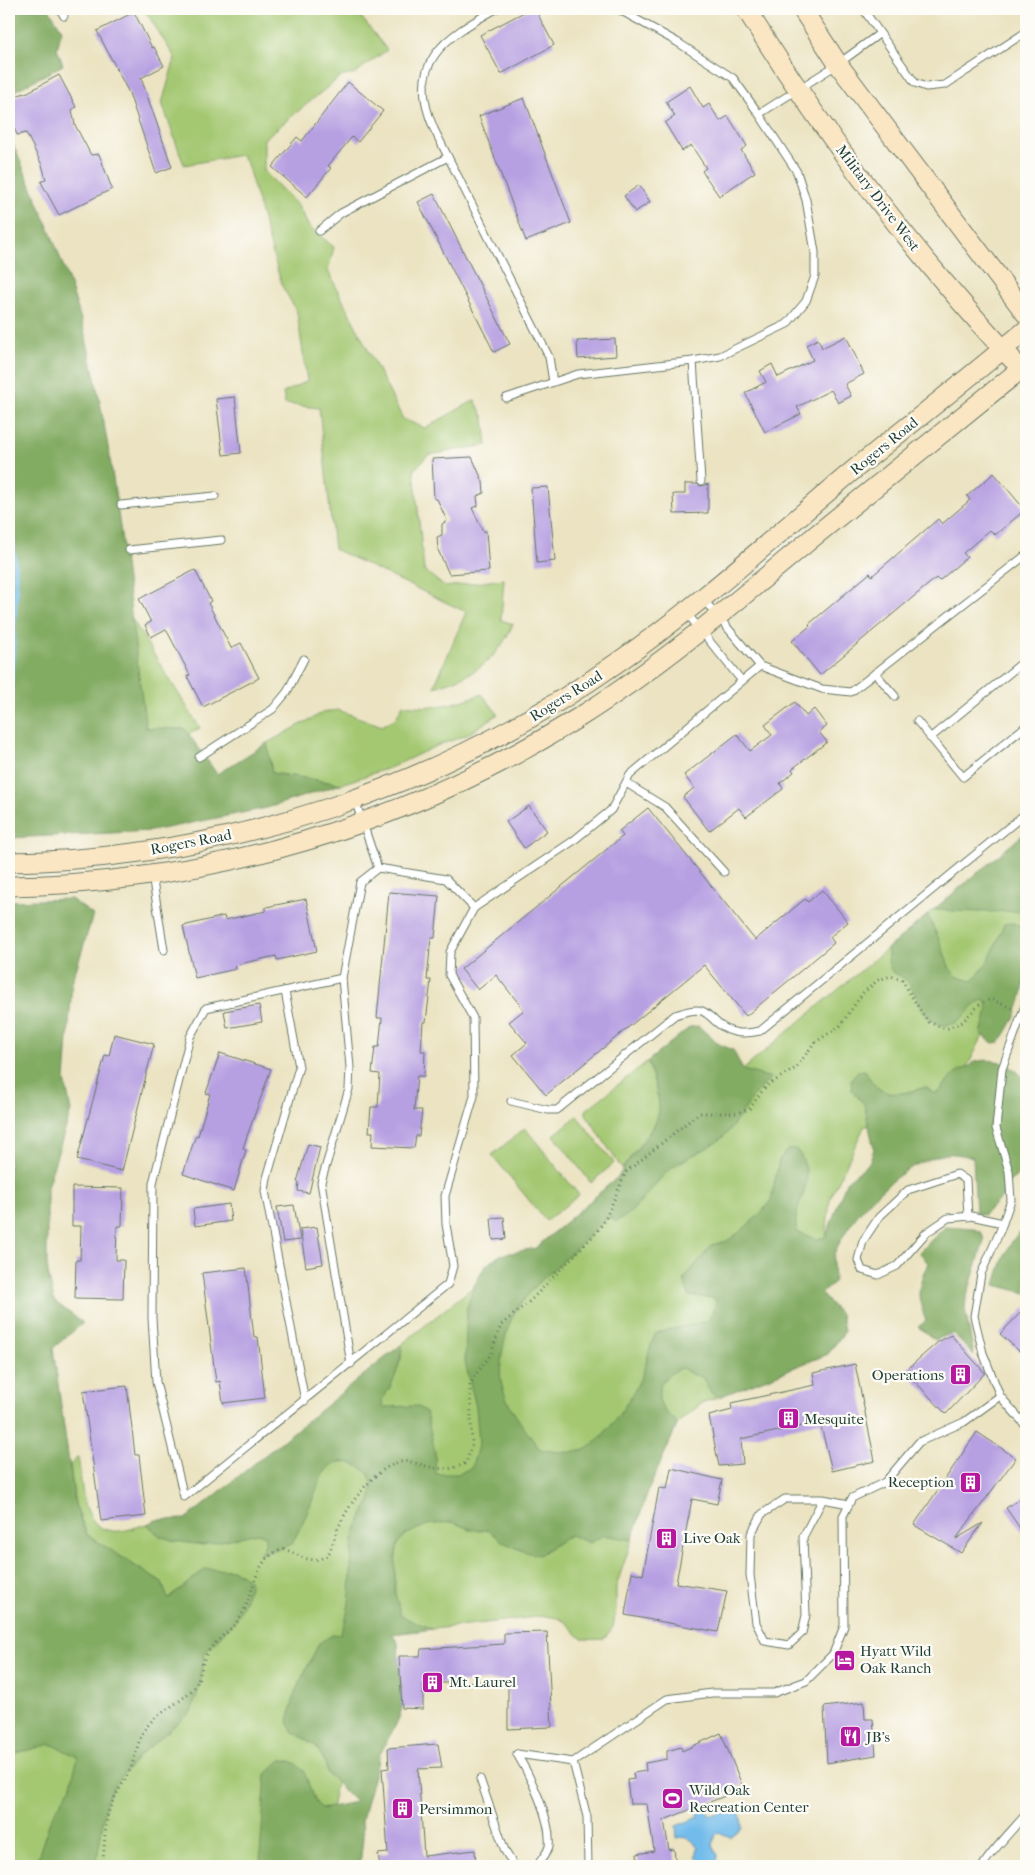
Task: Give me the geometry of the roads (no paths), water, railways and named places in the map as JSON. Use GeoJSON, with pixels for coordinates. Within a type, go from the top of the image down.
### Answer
{"type":"FeatureCollection","features":[{"type":"Feature","properties":{"kind":"main road","name":"Military Drive West"},"geometry":{"type":"LineString","coordinates":[[746,9],[798,89],[888,214],[1003,349],[1025,369]]}},
{"type":"Feature","properties":{"kind":"main road"},"geometry":{"type":"LineString","coordinates":[[802,9],[838,64],[1026,314]]}},
{"type":"Feature","properties":{"kind":"main road","name":"Rogers Road"},"geometry":{"type":"LineString","coordinates":[[9,862],[88,858],[170,848],[279,823],[355,800],[434,768],[530,718],[619,662],[685,611],[1026,330]]}},
{"type":"Feature","properties":{"kind":"main road","name":"Rogers Road"},"geometry":{"type":"LineString","coordinates":[[9,886],[88,882],[152,875],[255,855],[362,822],[457,784],[560,729],[622,689],[701,630],[1025,369]]}},
{"type":"Feature","properties":{"kind":"lane"},"geometry":{"type":"LineString","coordinates":[[60,9],[64,16]]}},
{"type":"Feature","properties":{"kind":"lane"},"geometry":{"type":"LineString","coordinates":[[496,9],[457,31],[435,54],[426,70],[424,93],[426,106],[448,157],[548,357],[553,382]]}},
{"type":"Feature","properties":{"kind":"lane"},"geometry":{"type":"LineString","coordinates":[[506,398],[578,374],[693,361],[720,356],[787,324],[806,301],[815,276],[816,252],[806,200],[797,172],[733,78],[677,42],[618,9]]}},
{"type":"Feature","properties":{"kind":"lane"},"geometry":{"type":"LineString","coordinates":[[863,9],[914,83],[919,86],[934,87],[945,85],[1026,32]]}},
{"type":"Feature","properties":{"kind":"lane"},"geometry":{"type":"LineString","coordinates":[[759,114],[838,64],[879,34]]}},
{"type":"Feature","properties":{"kind":"lane"},"geometry":{"type":"LineString","coordinates":[[319,231],[341,213],[448,157]]}},
{"type":"Feature","properties":{"kind":"lane"},"geometry":{"type":"LineString","coordinates":[[693,361],[701,481]]}},
{"type":"Feature","properties":{"kind":"lane"},"geometry":{"type":"LineString","coordinates":[[121,505],[215,496]]}},
{"type":"Feature","properties":{"kind":"lane"},"geometry":{"type":"LineString","coordinates":[[129,550],[221,540]]}},
{"type":"Feature","properties":{"kind":"lane"},"geometry":{"type":"LineString","coordinates":[[702,597],[760,666],[822,689],[851,692],[1026,554]]}},
{"type":"Feature","properties":{"kind":"lane"},"geometry":{"type":"LineString","coordinates":[[685,611],[742,681]]}},
{"type":"Feature","properties":{"kind":"lane"},"geometry":{"type":"LineString","coordinates":[[200,757],[272,710],[287,692],[304,659]]}},
{"type":"Feature","properties":{"kind":"lane"},"geometry":{"type":"LineString","coordinates":[[930,738],[1023,662]]}},
{"type":"Feature","properties":{"kind":"lane"},"geometry":{"type":"LineString","coordinates":[[342,978],[206,1008],[190,1037],[153,1183],[152,1318],[156,1382],[184,1497],[352,1364],[448,1284],[453,1266],[446,1224],[445,1196],[474,1096],[473,1018],[449,975],[450,952],[474,908],[573,841],[612,810],[630,775],[760,666]]}},
{"type":"Feature","properties":{"kind":"lane"},"geometry":{"type":"LineString","coordinates":[[875,673],[895,696]]}},
{"type":"Feature","properties":{"kind":"lane"},"geometry":{"type":"LineString","coordinates":[[917,721],[962,777],[1026,726]]}},
{"type":"Feature","properties":{"kind":"lane"},"geometry":{"type":"LineString","coordinates":[[626,783],[665,807],[724,872]]}},
{"type":"Feature","properties":{"kind":"lane"},"geometry":{"type":"LineString","coordinates":[[355,800],[378,868]]}},
{"type":"Feature","properties":{"kind":"lane"},"geometry":{"type":"LineString","coordinates":[[511,1101],[548,1110],[557,1110],[675,1015],[691,1010],[702,1011],[723,1029],[747,1034],[760,1031],[1026,813]]}},
{"type":"Feature","properties":{"kind":"lane"},"geometry":{"type":"LineString","coordinates":[[352,1364],[321,1182],[349,1089],[350,1067],[342,978],[360,882],[378,868],[446,879],[474,908]]}},
{"type":"Feature","properties":{"kind":"lane"},"geometry":{"type":"LineString","coordinates":[[152,875],[164,950]]}},
{"type":"Feature","properties":{"kind":"lane"},"geometry":{"type":"LineString","coordinates":[[285,991],[298,1067],[265,1190],[305,1401]]}},
{"type":"Feature","properties":{"kind":"lane"},"geometry":{"type":"LineString","coordinates":[[1026,1003],[1002,1069],[996,1128],[1010,1172],[1011,1200],[981,1274],[974,1316],[983,1353],[1000,1396],[1026,1426]]}},
{"type":"Feature","properties":{"kind":"lane"},"geometry":{"type":"LineString","coordinates":[[968,1217],[966,1180],[957,1174],[908,1190],[879,1217],[863,1241],[858,1260],[862,1270],[878,1274],[896,1266],[934,1228],[948,1218],[968,1217],[1003,1223]]}},
{"type":"Feature","properties":{"kind":"lane"},"geometry":{"type":"LineString","coordinates":[[537,1866],[549,1848],[547,1826],[533,1779],[516,1754],[573,1762],[626,1724],[667,1699],[712,1693],[774,1693],[806,1681],[833,1654],[844,1626],[843,1516],[852,1498],[885,1482],[919,1442],[964,1422],[1000,1396]]}},
{"type":"Feature","properties":{"kind":"lane"},"geometry":{"type":"LineString","coordinates":[[823,1499],[803,1537],[806,1615],[802,1633],[789,1645],[765,1641],[756,1623],[750,1574],[751,1534],[762,1514],[785,1499],[823,1499],[849,1504]]}},
{"type":"Feature","properties":{"kind":"lane"},"geometry":{"type":"LineString","coordinates":[[573,1762],[587,1817],[588,1866]]}},
{"type":"Feature","properties":{"kind":"lane"},"geometry":{"type":"LineString","coordinates":[[480,1779],[514,1866]]}},
{"type":"Feature","properties":{"kind":"lane"},"geometry":{"type":"LineString","coordinates":[[983,1866],[984,1861],[1008,1838],[1026,1814]]}},
{"type":"Feature","properties":{"kind":"lane"},"geometry":{"type":"LineString","coordinates":[[504,1866],[509,1857]]}},
{"type":"Feature","properties":{"kind":"water"},"geometry":{"type":"Polygon","coordinates":[[[703,1804],[709,1815],[735,1810],[739,1812],[741,1818],[742,1829],[730,1837],[719,1832],[716,1834],[713,1845],[718,1855],[717,1861],[712,1864],[700,1861],[696,1857],[698,1847],[691,1840],[684,1837],[677,1838],[676,1826],[699,1817],[696,1807],[703,1804]]]}},
{"type":"Feature","properties":{"kind":"waterway"},"geometry":{"type":"LineString","coordinates":[[9,500],[16,585],[9,721]]}},
{"type":"Feature","properties":{"kind":"place","name":"Operations"},"geometry":{"type":"Point","coordinates":[960,1375]}},
{"type":"Feature","properties":{"kind":"place","name":"Mesquite"},"geometry":{"type":"Point","coordinates":[788,1419]}},
{"type":"Feature","properties":{"kind":"place","name":"Reception"},"geometry":{"type":"Point","coordinates":[970,1482]}},
{"type":"Feature","properties":{"kind":"place","name":"Live Oak"},"geometry":{"type":"Point","coordinates":[667,1538]}},
{"type":"Feature","properties":{"kind":"place","name":"Hyatt Wild Oak Ranch"},"geometry":{"type":"Point","coordinates":[844,1660]}},
{"type":"Feature","properties":{"kind":"place","name":"Mt. Laurel"},"geometry":{"type":"Point","coordinates":[433,1682]}},
{"type":"Feature","properties":{"kind":"place","name":"JB's"},"geometry":{"type":"Point","coordinates":[850,1737]}},
{"type":"Feature","properties":{"kind":"place","name":"Wild Oak Recreation Center"},"geometry":{"type":"Point","coordinates":[673,1799]}},
{"type":"Feature","properties":{"kind":"place","name":"Persimmon"},"geometry":{"type":"Point","coordinates":[403,1809]}}]}
